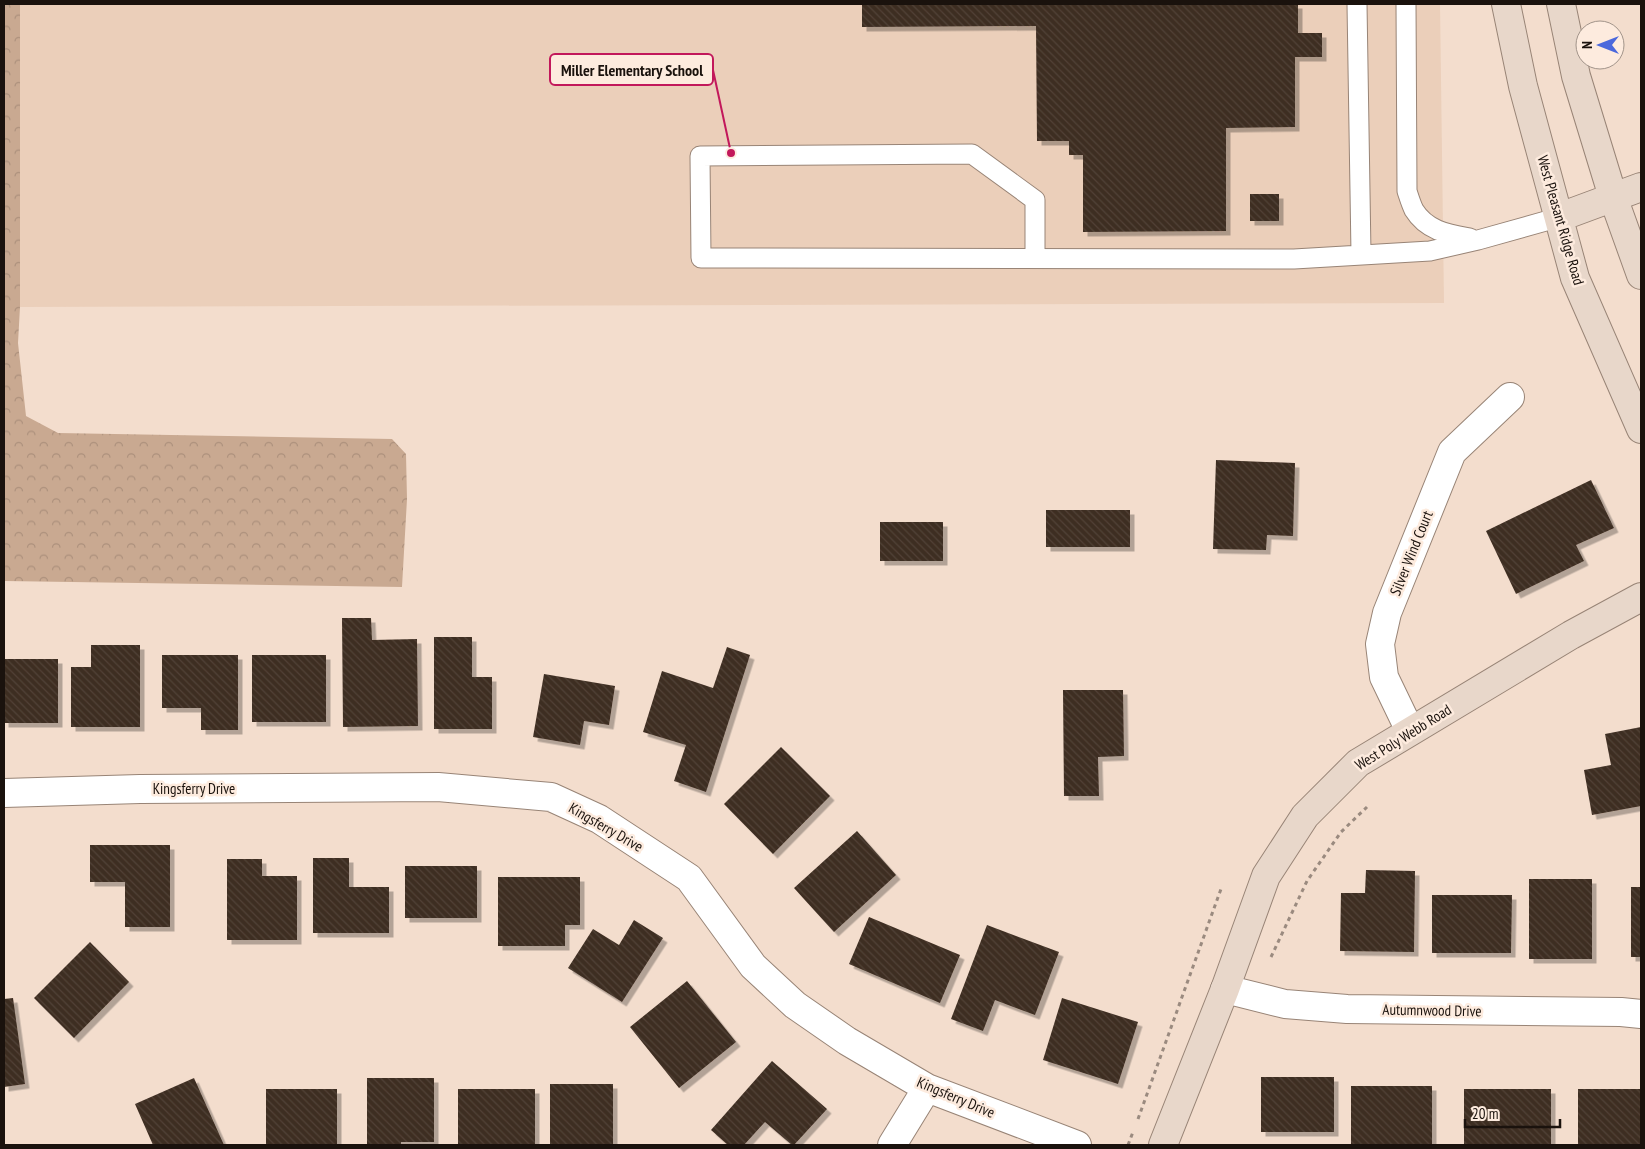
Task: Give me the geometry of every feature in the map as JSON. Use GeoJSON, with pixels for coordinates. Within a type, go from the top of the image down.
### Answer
{"type":"FeatureCollection","features":[{"type":"Feature","properties":{"kind":"street","name":"West Pleasant Ridge Road"},"geometry":{"type":"LineString","coordinates":[[1506,4],[1523,86],[1575,278],[1641,429]]}},
{"type":"Feature","properties":{"kind":"street"},"geometry":{"type":"LineString","coordinates":[[1561,4],[1576,76],[1612,198],[1641,275]]}},
{"type":"Feature","properties":{"kind":"street"},"geometry":{"type":"LineString","coordinates":[[1560,217],[1641,187]]}},
{"type":"Feature","properties":{"kind":"street","name":"Silver Wind Court"},"geometry":{"type":"LineString","coordinates":[[1410,731],[1384,677],[1380,644],[1387,613],[1452,452],[1510,396]]}},
{"type":"Feature","properties":{"kind":"street","name":"West Poly Webb Road"},"geometry":{"type":"LineString","coordinates":[[1163,1145],[1225,989],[1266,876],[1305,816],[1358,763],[1571,635],[1641,597]]}},
{"type":"Feature","properties":{"kind":"street","name":"Kingsferry Drive"},"geometry":{"type":"LineString","coordinates":[[4,793],[140,789],[438,787],[552,797],[599,820],[689,878],[753,966],[795,1005],[847,1041],[927,1088],[1076,1145]]}},
{"type":"Feature","properties":{"kind":"street","name":"Autumnwood Drive"},"geometry":{"type":"LineString","coordinates":[[1225,989],[1285,1004],[1347,1009],[1622,1012],[1641,1014]]}},
{"type":"Feature","properties":{"kind":"street"},"geometry":{"type":"LineString","coordinates":[[892,1145],[927,1088]]}},
{"type":"Feature","properties":{"kind":"lane"},"geometry":{"type":"LineString","coordinates":[[1357,4],[1361,254]]}},
{"type":"Feature","properties":{"kind":"lane"},"geometry":{"type":"LineString","coordinates":[[1406,4],[1406,191],[1414,210],[1425,222],[1441,233],[1478,240]]}},
{"type":"Feature","properties":{"kind":"lane"},"geometry":{"type":"LineString","coordinates":[[1035,257],[1035,200],[972,154],[700,156],[701,258],[1035,257],[1294,259],[1430,251],[1478,240],[1560,217]]}},
{"type":"Feature","properties":{"kind":"path"},"geometry":{"type":"LineString","coordinates":[[1270,959],[1307,881],[1341,832],[1367,807]]}},
{"type":"Feature","properties":{"kind":"path"},"geometry":{"type":"LineString","coordinates":[[1136,1125],[1222,889]]}},
{"type":"Feature","properties":{"kind":"shaded area"},"geometry":{"type":"Polygon","coordinates":[[[20,4],[1440,4],[1444,303],[20,307],[20,4]]]}},
{"type":"Feature","properties":{"kind":"green space"},"geometry":{"type":"Polygon","coordinates":[[[4,4],[20,4],[20,307],[18,343],[26,416],[58,433],[392,439],[406,454],[407,499],[402,587],[4,581],[4,4]]]}},
{"type":"Feature","properties":{"kind":"building"},"geometry":{"type":"Polygon","coordinates":[[[862,4],[1298,4],[1298,33],[1322,33],[1322,57],[1295,57],[1295,127],[1226,128],[1226,231],[1083,232],[1083,155],[1069,155],[1069,141],[1037,141],[1036,26],[862,27],[862,4]]]}},
{"type":"Feature","properties":{"kind":"building"},"geometry":{"type":"Polygon","coordinates":[[[1250,194],[1279,194],[1279,221],[1250,221],[1250,194]]]}},
{"type":"Feature","properties":{"kind":"building"},"geometry":{"type":"Polygon","coordinates":[[[1216,460],[1295,463],[1293,536],[1267,535],[1266,550],[1213,549],[1216,460]]]}},
{"type":"Feature","properties":{"kind":"building"},"geometry":{"type":"Polygon","coordinates":[[[1591,480],[1614,528],[1576,545],[1584,561],[1516,594],[1486,531],[1591,480]]]}},
{"type":"Feature","properties":{"kind":"building"},"geometry":{"type":"Polygon","coordinates":[[[1046,510],[1130,510],[1130,547],[1046,547],[1046,510]]]}},
{"type":"Feature","properties":{"kind":"building"},"geometry":{"type":"Polygon","coordinates":[[[880,522],[943,522],[943,561],[880,561],[880,522]]]}},
{"type":"Feature","properties":{"kind":"building"},"geometry":{"type":"Polygon","coordinates":[[[342,618],[371,618],[372,640],[417,639],[418,726],[343,727],[342,618]]]}},
{"type":"Feature","properties":{"kind":"building"},"geometry":{"type":"Polygon","coordinates":[[[434,637],[472,637],[472,677],[492,677],[492,729],[434,729],[434,637]]]}},
{"type":"Feature","properties":{"kind":"building"},"geometry":{"type":"Polygon","coordinates":[[[91,645],[140,645],[140,727],[71,727],[71,667],[91,667],[91,645]]]}},
{"type":"Feature","properties":{"kind":"building"},"geometry":{"type":"Polygon","coordinates":[[[727,647],[750,655],[706,792],[674,781],[686,745],[643,732],[662,671],[713,688],[727,647]]]}},
{"type":"Feature","properties":{"kind":"building"},"geometry":{"type":"Polygon","coordinates":[[[162,655],[238,655],[238,730],[201,730],[201,708],[162,708],[162,655]]]}},
{"type":"Feature","properties":{"kind":"building"},"geometry":{"type":"Polygon","coordinates":[[[252,655],[326,655],[326,722],[252,722],[252,655]]]}},
{"type":"Feature","properties":{"kind":"building"},"geometry":{"type":"Polygon","coordinates":[[[4,659],[58,659],[58,723],[4,723],[4,659]]]}},
{"type":"Feature","properties":{"kind":"building"},"geometry":{"type":"Polygon","coordinates":[[[544,674],[615,686],[609,725],[584,721],[580,745],[533,737],[544,674]]]}},
{"type":"Feature","properties":{"kind":"building"},"geometry":{"type":"Polygon","coordinates":[[[1063,690],[1123,690],[1124,756],[1098,757],[1099,796],[1064,796],[1063,690]]]}},
{"type":"Feature","properties":{"kind":"building"},"geometry":{"type":"Polygon","coordinates":[[[1641,727],[1641,806],[1592,815],[1584,770],[1611,765],[1605,734],[1641,727]]]}},
{"type":"Feature","properties":{"kind":"building"},"geometry":{"type":"Polygon","coordinates":[[[781,747],[830,796],[773,854],[724,804],[781,747]]]}},
{"type":"Feature","properties":{"kind":"building"},"geometry":{"type":"Polygon","coordinates":[[[857,831],[896,875],[834,932],[794,888],[857,831]]]}},
{"type":"Feature","properties":{"kind":"building"},"geometry":{"type":"Polygon","coordinates":[[[90,845],[170,845],[170,927],[125,927],[125,882],[90,882],[90,845]]]}},
{"type":"Feature","properties":{"kind":"building"},"geometry":{"type":"Polygon","coordinates":[[[313,858],[349,858],[349,887],[389,887],[389,933],[313,933],[313,858]]]}},
{"type":"Feature","properties":{"kind":"building"},"geometry":{"type":"Polygon","coordinates":[[[227,859],[262,859],[262,876],[297,876],[297,940],[227,940],[227,859]]]}},
{"type":"Feature","properties":{"kind":"building"},"geometry":{"type":"Polygon","coordinates":[[[405,866],[477,866],[477,918],[405,918],[405,866]]]}},
{"type":"Feature","properties":{"kind":"building"},"geometry":{"type":"Polygon","coordinates":[[[1366,870],[1415,871],[1414,952],[1340,951],[1341,893],[1365,893],[1366,870]]]}},
{"type":"Feature","properties":{"kind":"building"},"geometry":{"type":"Polygon","coordinates":[[[498,877],[580,877],[580,925],[565,925],[565,946],[498,946],[498,877]]]}},
{"type":"Feature","properties":{"kind":"building"},"geometry":{"type":"Polygon","coordinates":[[[1529,879],[1592,879],[1592,959],[1529,959],[1529,879]]]}},
{"type":"Feature","properties":{"kind":"building"},"geometry":{"type":"Polygon","coordinates":[[[1631,887],[1641,887],[1641,957],[1631,957],[1631,887]]]}},
{"type":"Feature","properties":{"kind":"building"},"geometry":{"type":"Polygon","coordinates":[[[1432,895],[1512,895],[1511,953],[1432,953],[1432,895]]]}},
{"type":"Feature","properties":{"kind":"building"},"geometry":{"type":"Polygon","coordinates":[[[869,917],[960,955],[940,1003],[849,964],[869,917]]]}},
{"type":"Feature","properties":{"kind":"building"},"geometry":{"type":"Polygon","coordinates":[[[634,920],[663,938],[622,1002],[568,968],[593,929],[619,945],[634,920]]]}},
{"type":"Feature","properties":{"kind":"building"},"geometry":{"type":"Polygon","coordinates":[[[987,925],[1059,952],[1035,1015],[995,1000],[983,1031],[951,1019],[987,925]]]}},
{"type":"Feature","properties":{"kind":"building"},"geometry":{"type":"Polygon","coordinates":[[[90,942],[129,982],[74,1038],[34,998],[90,942]]]}},
{"type":"Feature","properties":{"kind":"building"},"geometry":{"type":"Polygon","coordinates":[[[687,981],[736,1042],[679,1088],[630,1027],[687,981]]]}},
{"type":"Feature","properties":{"kind":"building"},"geometry":{"type":"Polygon","coordinates":[[[13,998],[25,1084],[4,1087],[4,999],[13,998]]]}},
{"type":"Feature","properties":{"kind":"building"},"geometry":{"type":"Polygon","coordinates":[[[1062,998],[1138,1022],[1118,1084],[1043,1060],[1062,998]]]}},
{"type":"Feature","properties":{"kind":"building"},"geometry":{"type":"Polygon","coordinates":[[[772,1061],[827,1109],[794,1145],[765,1122],[744,1145],[728,1145],[711,1130],[772,1061]]]}},
{"type":"Feature","properties":{"kind":"building"},"geometry":{"type":"Polygon","coordinates":[[[1261,1077],[1334,1077],[1334,1132],[1261,1132],[1261,1077]]]}},
{"type":"Feature","properties":{"kind":"building"},"geometry":{"type":"Polygon","coordinates":[[[194,1078],[224,1145],[153,1145],[135,1104],[194,1078]]]}},
{"type":"Feature","properties":{"kind":"building"},"geometry":{"type":"Polygon","coordinates":[[[367,1078],[434,1078],[434,1142],[401,1142],[401,1145],[367,1145],[367,1078]]]}},
{"type":"Feature","properties":{"kind":"building"},"geometry":{"type":"Polygon","coordinates":[[[550,1084],[613,1084],[613,1145],[550,1145],[550,1084]]]}},
{"type":"Feature","properties":{"kind":"building"},"geometry":{"type":"Polygon","coordinates":[[[1351,1086],[1432,1086],[1432,1144],[1351,1144],[1351,1086]]]}},
{"type":"Feature","properties":{"kind":"building"},"geometry":{"type":"Polygon","coordinates":[[[266,1089],[337,1089],[337,1145],[266,1145],[266,1089]]]}},
{"type":"Feature","properties":{"kind":"building"},"geometry":{"type":"Polygon","coordinates":[[[458,1089],[535,1089],[535,1145],[458,1145],[458,1089]]]}},
{"type":"Feature","properties":{"kind":"building"},"geometry":{"type":"Polygon","coordinates":[[[1464,1089],[1551,1089],[1551,1145],[1464,1145],[1464,1089]]]}},
{"type":"Feature","properties":{"kind":"building"},"geometry":{"type":"Polygon","coordinates":[[[1578,1089],[1641,1089],[1641,1145],[1578,1145],[1578,1089]]]}},
{"type":"Feature","properties":{"kind":"place","name":"Miller Elementary School"},"geometry":{"type":"Point","coordinates":[731,153]}}]}
